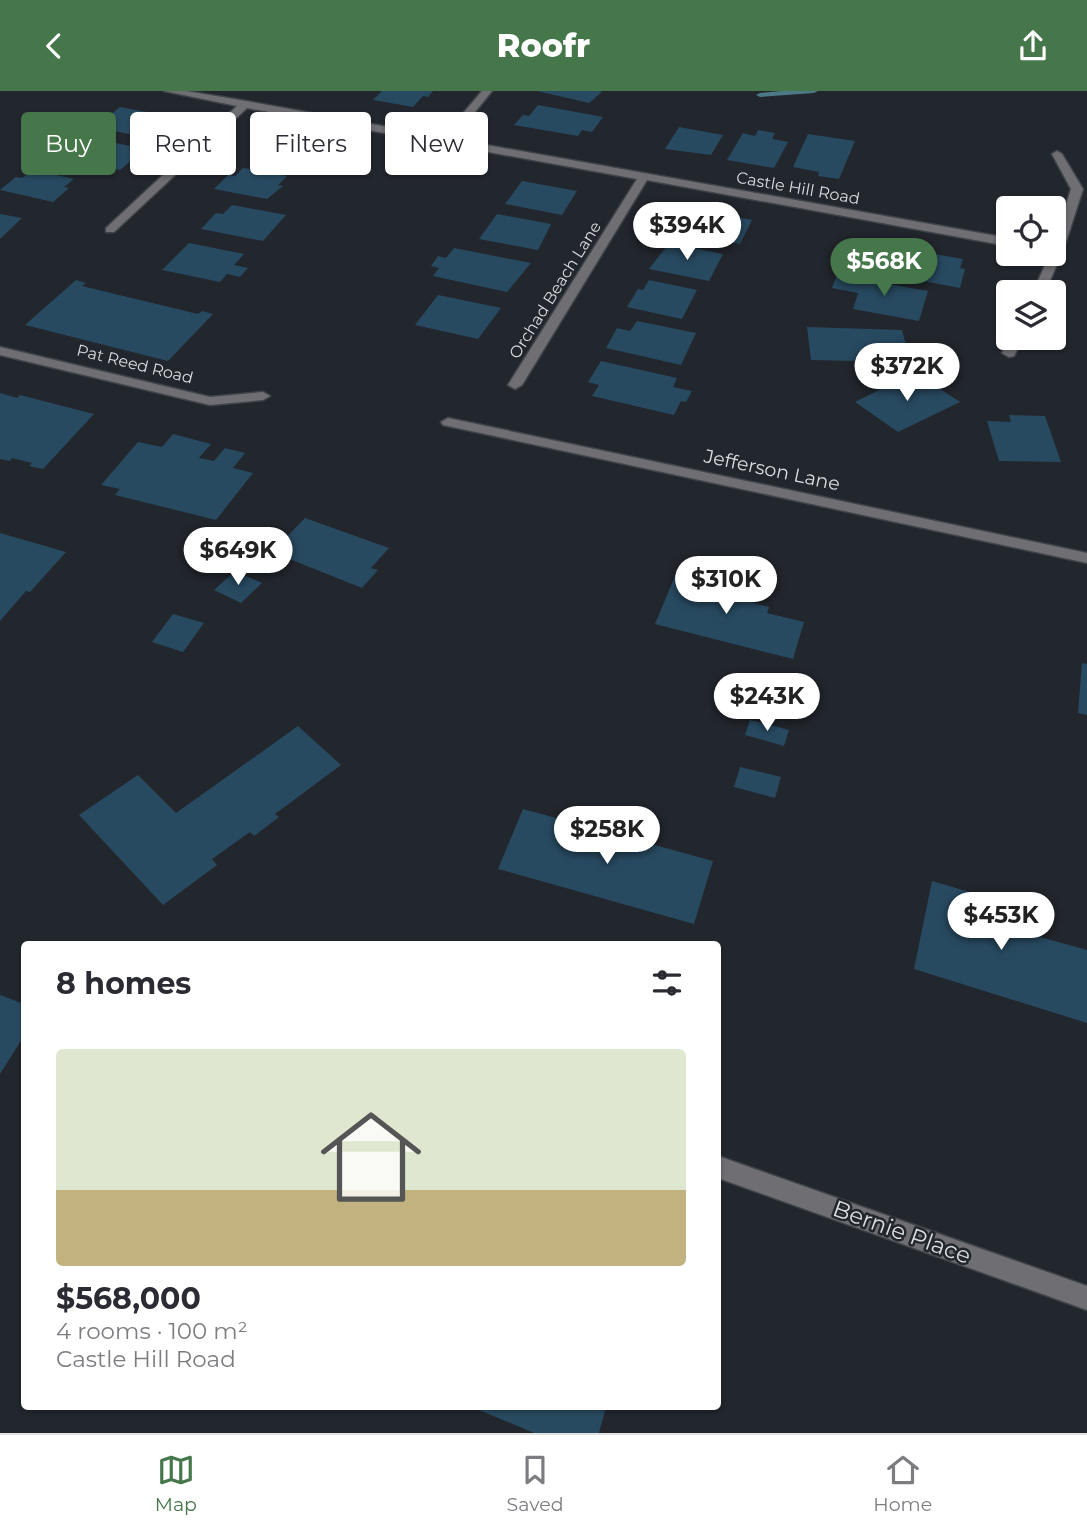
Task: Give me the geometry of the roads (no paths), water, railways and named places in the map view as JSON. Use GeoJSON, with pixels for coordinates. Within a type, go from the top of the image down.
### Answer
{"type":"FeatureCollection","features":[{"type":"Feature","properties":{"kind":"street","name":"Castle Hill Road"},"geometry":{"type":"LineString","coordinates":[[169,91],[385,128]]}},
{"type":"Feature","properties":{"kind":"street"},"geometry":{"type":"LineString","coordinates":[[470,112],[487,91]]}},
{"type":"Feature","properties":{"kind":"street"},"geometry":{"type":"LineString","coordinates":[[110,230],[246,104]]}},
{"type":"Feature","properties":{"kind":"street","name":"Castle Hill Road"},"geometry":{"type":"LineString","coordinates":[[488,147],[996,240]]}},
{"type":"Feature","properties":{"kind":"street"},"geometry":{"type":"LineString","coordinates":[[1057,154],[1077,189],[1066,220]]}},
{"type":"Feature","properties":{"kind":"street","name":"Orchad Beach Lane"},"geometry":{"type":"LineString","coordinates":[[515,385],[644,176]]}},
{"type":"Feature","properties":{"kind":"street","name":"Pat Reed Road"},"geometry":{"type":"LineString","coordinates":[[0,351],[210,401],[263,396]]}},
{"type":"Feature","properties":{"kind":"street","name":"Jefferson Lane"},"geometry":{"type":"LineString","coordinates":[[448,422],[1087,558]]}},
{"type":"Feature","properties":{"kind":"street","name":"Bernie Place"},"geometry":{"type":"LineString","coordinates":[[721,1168],[1087,1298]]}},
{"type":"Feature","properties":{"kind":"waterway"},"geometry":{"type":"LineString","coordinates":[[760,95],[814,91]]}}]}
